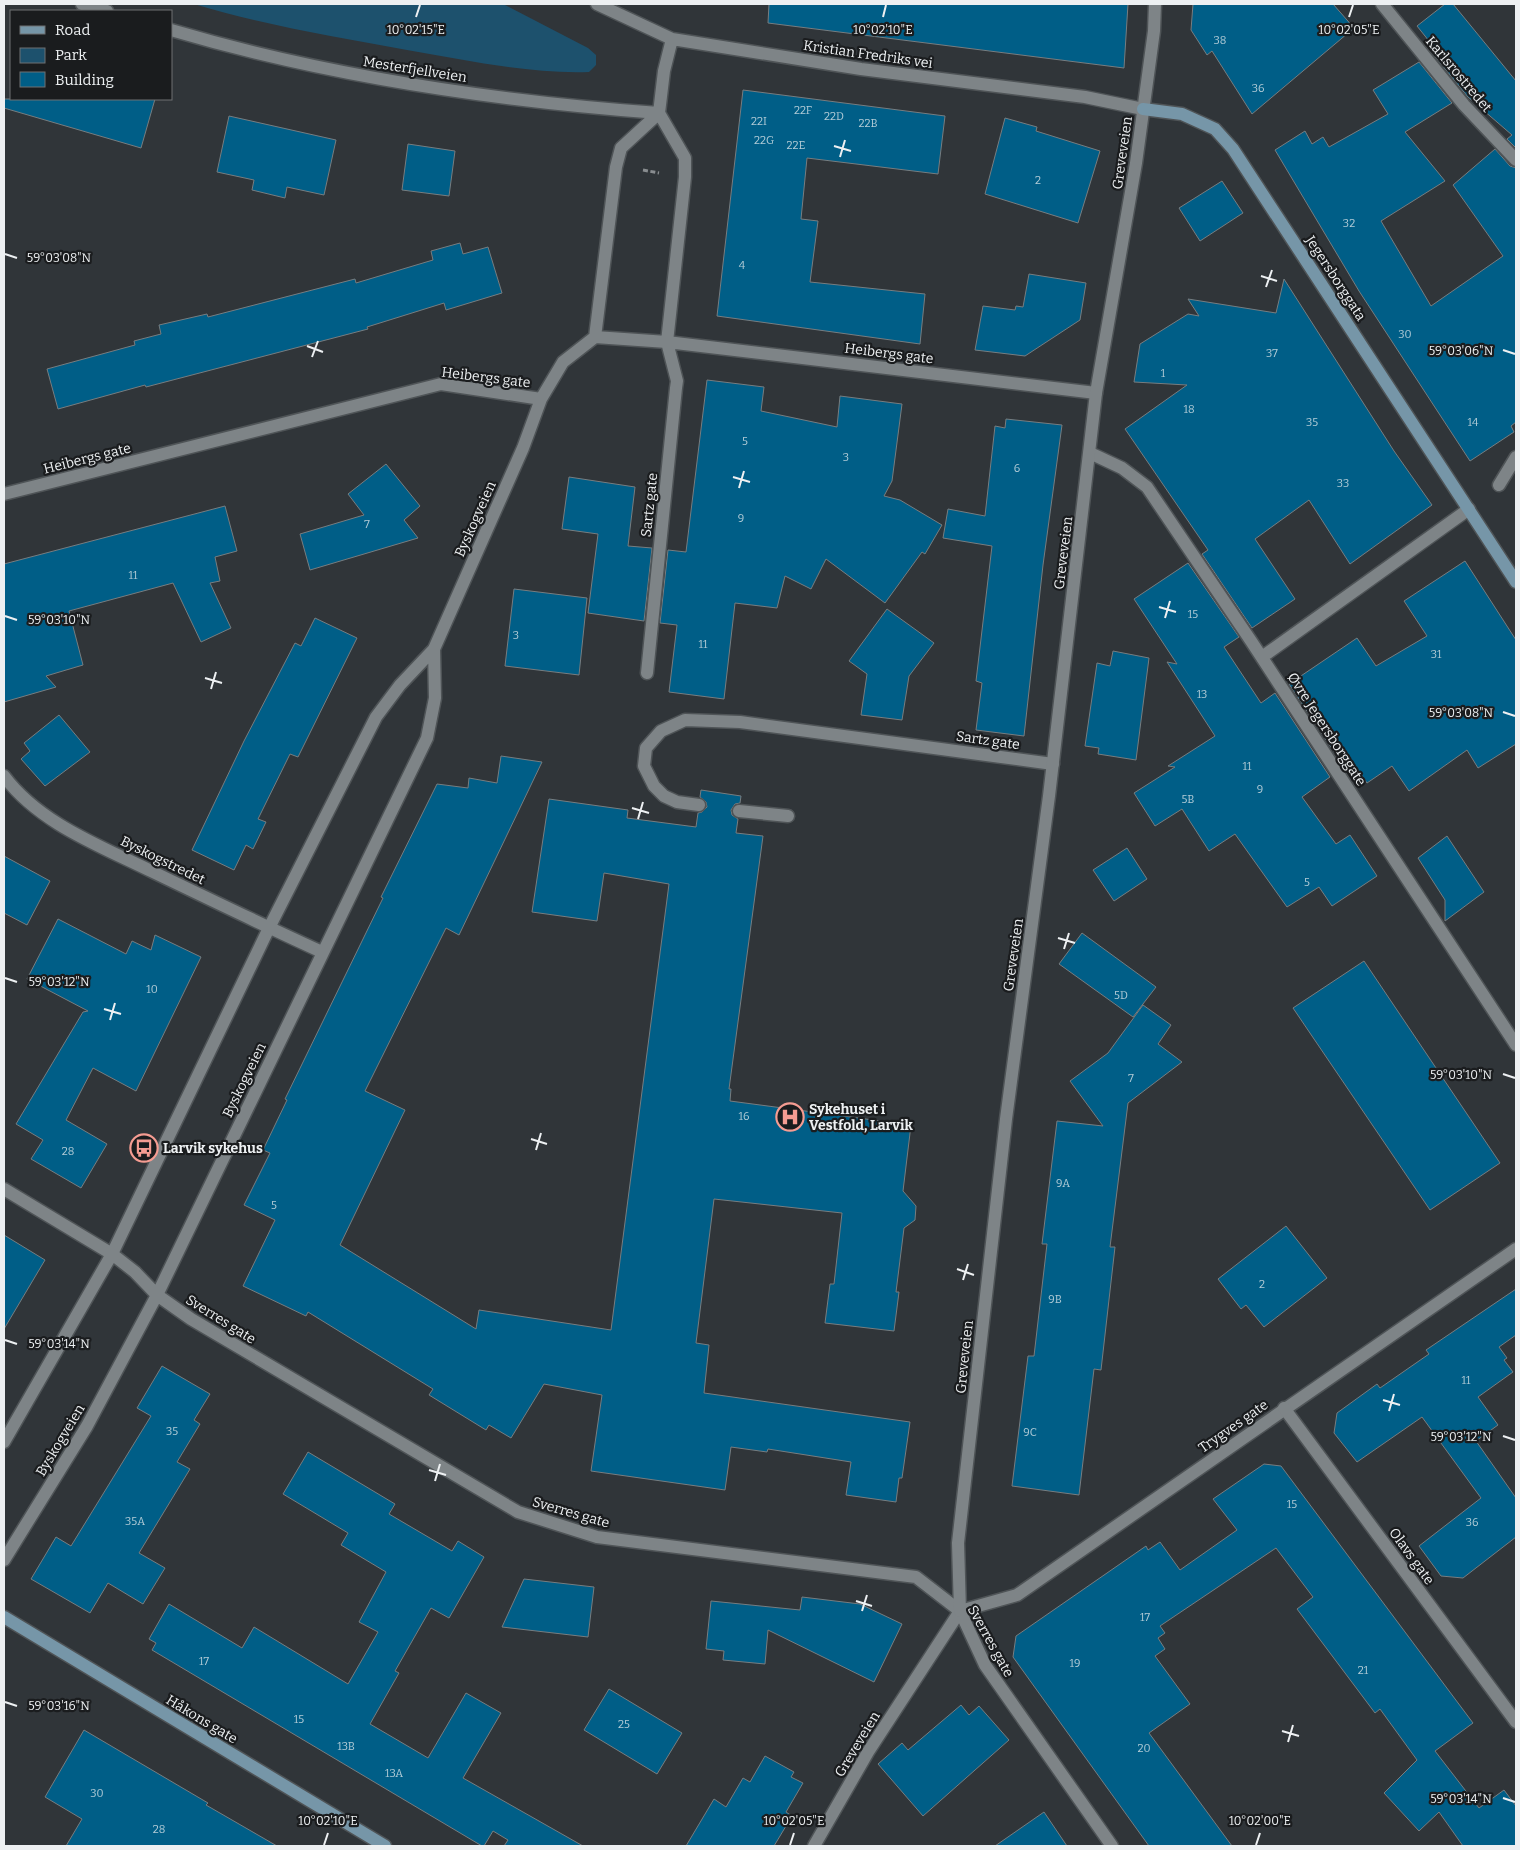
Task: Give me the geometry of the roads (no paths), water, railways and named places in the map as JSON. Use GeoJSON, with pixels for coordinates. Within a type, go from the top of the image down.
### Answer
{"type":"FeatureCollection","features":[{"type":"Feature","properties":{"kind":"main road","name":"Jegersborggata"},"geometry":{"type":"LineString","coordinates":[[1143,109],[1182,114],[1215,129],[1233,149],[1516,582]]}},
{"type":"Feature","properties":{"kind":"main road","name":"Håkons gate"},"geometry":{"type":"LineString","coordinates":[[4,1618],[385,1846]]}},
{"type":"Feature","properties":{"kind":"street"},"geometry":{"type":"LineString","coordinates":[[82,4],[103,10]]}},
{"type":"Feature","properties":{"kind":"street","name":"Kristian Fredriks vei"},"geometry":{"type":"LineString","coordinates":[[596,4],[672,38],[851,67],[1085,97],[1143,109]]}},
{"type":"Feature","properties":{"kind":"street","name":"Greveveien"},"geometry":{"type":"LineString","coordinates":[[814,1846],[868,1752],[960,1611],[958,1543],[1006,1119],[1053,764],[1096,393],[1136,164],[1154,31],[1155,4]]}},
{"type":"Feature","properties":{"kind":"street","name":"Karlsrostredet"},"geometry":{"type":"LineString","coordinates":[[1382,4],[1464,105],[1516,160]]}},
{"type":"Feature","properties":{"kind":"street","name":"Mesterfjellveien"},"geometry":{"type":"LineString","coordinates":[[172,30],[283,59],[388,82],[562,106],[659,113]]}},
{"type":"Feature","properties":{"kind":"street"},"geometry":{"type":"LineString","coordinates":[[667,342],[685,177],[684,158],[659,113],[664,71],[672,38]]}},
{"type":"Feature","properties":{"kind":"street"},"geometry":{"type":"LineString","coordinates":[[595,337],[616,166],[620,148],[659,113]]}},
{"type":"Feature","properties":{"kind":"street","name":"Heibergs gate"},"geometry":{"type":"LineString","coordinates":[[4,494],[441,384],[541,399],[563,362],[595,337],[667,342],[1096,393]]}},
{"type":"Feature","properties":{"kind":"street","name":"Sartz gate"},"geometry":{"type":"LineString","coordinates":[[647,673],[677,381],[667,342]]}},
{"type":"Feature","properties":{"kind":"street","name":"Byskogveien"},"geometry":{"type":"LineString","coordinates":[[4,1442],[112,1254],[269,928],[376,718],[400,685],[434,649],[523,448],[541,399]]}},
{"type":"Feature","properties":{"kind":"street","name":"Øvre Jegersborggate"},"geometry":{"type":"LineString","coordinates":[[1090,454],[1122,468],[1147,487],[1262,657],[1516,1045]]}},
{"type":"Feature","properties":{"kind":"street"},"geometry":{"type":"LineString","coordinates":[[1499,485],[1516,457]]}},
{"type":"Feature","properties":{"kind":"street"},"geometry":{"type":"LineString","coordinates":[[1262,657],[1469,509]]}},
{"type":"Feature","properties":{"kind":"street","name":"Byskogveien"},"geometry":{"type":"LineString","coordinates":[[4,1560],[87,1426],[157,1295],[427,738],[435,698],[434,649]]}},
{"type":"Feature","properties":{"kind":"street","name":"Sartz gate"},"geometry":{"type":"LineString","coordinates":[[699,805],[677,802],[664,796],[654,786],[644,766],[646,748],[660,731],[685,720],[740,722],[1053,764]]}},
{"type":"Feature","properties":{"kind":"street","name":"Byskogstredet"},"geometry":{"type":"LineString","coordinates":[[4,776],[16,792],[65,829],[322,952]]}},
{"type":"Feature","properties":{"kind":"street"},"geometry":{"type":"LineString","coordinates":[[739,811],[788,816]]}},
{"type":"Feature","properties":{"kind":"street","name":"Sverres gate"},"geometry":{"type":"LineString","coordinates":[[4,1188],[112,1254],[135,1272],[157,1295],[191,1319],[518,1512],[597,1537],[916,1577],[960,1611],[985,1666],[1112,1846]]}},
{"type":"Feature","properties":{"kind":"street","name":"Trygves gate"},"geometry":{"type":"LineString","coordinates":[[960,1611],[1017,1594],[1516,1249]]}},
{"type":"Feature","properties":{"kind":"street","name":"Olavs gate"},"geometry":{"type":"LineString","coordinates":[[1284,1408],[1516,1722]]}},
{"type":"Feature","properties":{"kind":"place","name":"Sykehuset i Vestfold, Larvik"},"geometry":{"type":"Point","coordinates":[790,1117]}},
{"type":"Feature","properties":{"kind":"place","name":"Larvik sykehus"},"geometry":{"type":"Point","coordinates":[144,1148]}}]}
